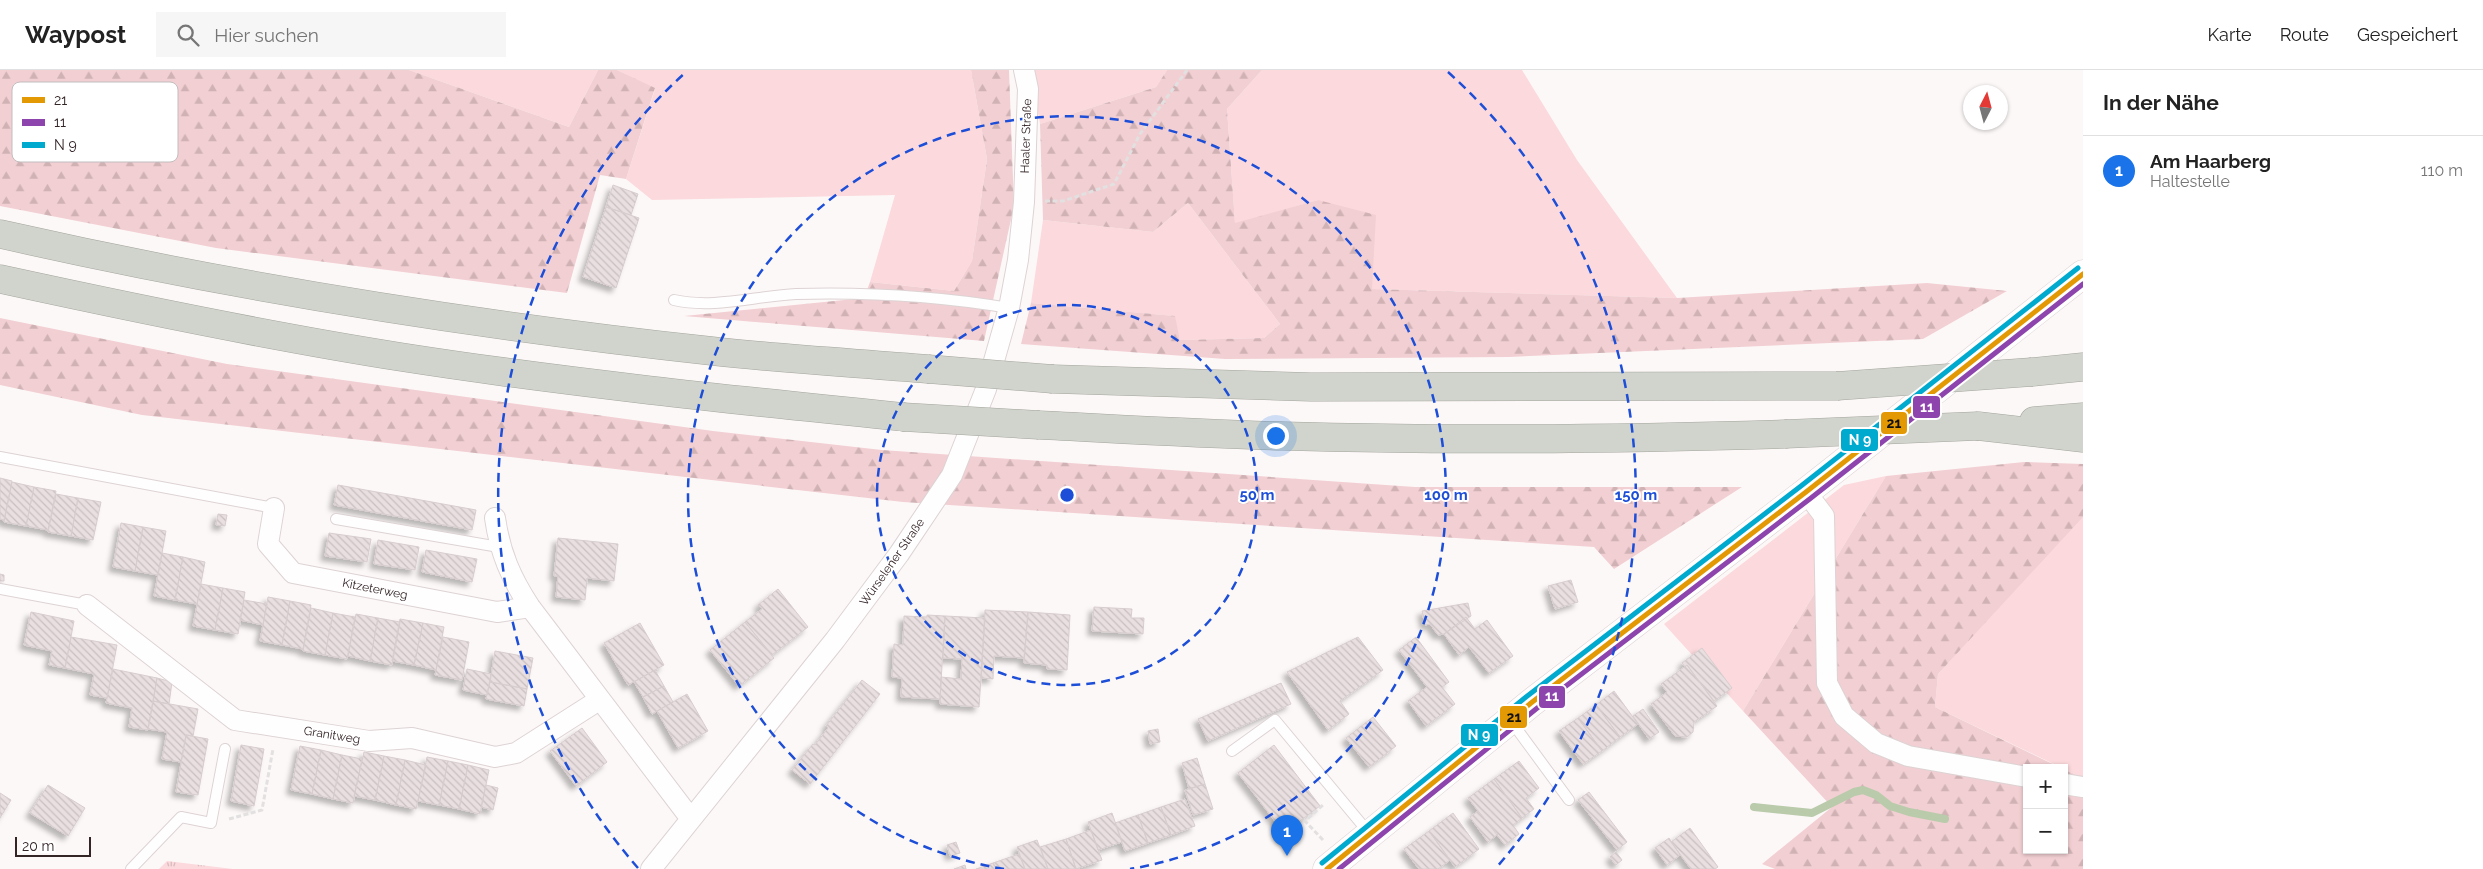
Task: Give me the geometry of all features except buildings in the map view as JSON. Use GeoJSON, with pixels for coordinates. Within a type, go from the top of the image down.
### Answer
{"type":"FeatureCollection","features":[{"type":"Feature","properties":{"kind":"highway"},"geometry":{"type":"LineString","coordinates":[[0,234],[105,258],[403,311],[712,351],[1053,380],[1311,387],[1837,386],[2083,367]]}},
{"type":"Feature","properties":{"kind":"highway"},"geometry":{"type":"LineString","coordinates":[[0,279],[108,303],[401,357],[701,397],[903,417],[1039,426],[1377,438],[1668,437],[1978,426],[2083,416]]}},
{"type":"Feature","properties":{"kind":"highway"},"geometry":{"type":"LineString","coordinates":[[1978,426],[2083,438]]}},
{"type":"Feature","properties":{"kind":"main road"},"geometry":{"type":"LineString","coordinates":[[1327,869],[1510,720],[1806,492],[2083,274]]}},
{"type":"Feature","properties":{"kind":"street","name":"Haaler Straße"},"geometry":{"type":"LineString","coordinates":[[1024,70],[1028,89],[1024,202]]}},
{"type":"Feature","properties":{"kind":"street","name":"Würselener Straße"},"geometry":{"type":"LineString","coordinates":[[652,869],[841,632],[899,554],[952,475],[986,389],[1009,308],[1018,260],[1024,202]]}},
{"type":"Feature","properties":{"kind":"street"},"geometry":{"type":"LineString","coordinates":[[1806,492],[1824,516],[1827,683],[1844,716],[1876,743],[1908,756],[2023,776]]}},
{"type":"Feature","properties":{"kind":"street","name":"Kitzeterweg"},"geometry":{"type":"LineString","coordinates":[[274,508],[268,544],[293,573],[497,612],[530,607]]}},
{"type":"Feature","properties":{"kind":"street"},"geometry":{"type":"LineString","coordinates":[[495,518],[499,547],[516,585],[530,607],[691,819]]}},
{"type":"Feature","properties":{"kind":"street","name":"Granitweg"},"geometry":{"type":"LineString","coordinates":[[87,605],[235,720],[369,741],[412,738],[495,757],[516,753],[599,700]]}},
{"type":"Feature","properties":{"kind":"street"},"geometry":{"type":"LineString","coordinates":[[2068,785],[2083,787]]}},
{"type":"Feature","properties":{"kind":"lane"},"geometry":{"type":"LineString","coordinates":[[674,300],[694,304],[794,294],[868,293],[949,298],[1009,308]]}},
{"type":"Feature","properties":{"kind":"lane"},"geometry":{"type":"LineString","coordinates":[[0,457],[274,508]]}},
{"type":"Feature","properties":{"kind":"lane"},"geometry":{"type":"LineString","coordinates":[[336,519],[499,547]]}},
{"type":"Feature","properties":{"kind":"lane"},"geometry":{"type":"LineString","coordinates":[[0,589],[87,605]]}},
{"type":"Feature","properties":{"kind":"lane"},"geometry":{"type":"LineString","coordinates":[[1232,751],[1275,720],[1370,835]]}},
{"type":"Feature","properties":{"kind":"lane"},"geometry":{"type":"LineString","coordinates":[[1510,720],[1569,800]]}},
{"type":"Feature","properties":{"kind":"lane"},"geometry":{"type":"LineString","coordinates":[[131,869],[181,817],[211,823],[225,749]]}},
{"type":"Feature","properties":{"kind":"path"},"geometry":{"type":"LineString","coordinates":[[1024,202],[1063,201],[1114,184],[1140,134],[1187,70]]}},
{"type":"Feature","properties":{"kind":"path"},"geometry":{"type":"LineString","coordinates":[[211,823],[262,810],[272,753]]}},
{"type":"Feature","properties":{"kind":"path"},"geometry":{"type":"LineString","coordinates":[[1315,832],[1305,820],[1324,806],[1320,801]]}},
{"type":"Feature","properties":{"kind":"green space"},"geometry":{"type":"Polygon","coordinates":[[[0,70],[409,70],[569,127],[598,70],[617,70],[655,88],[626,179],[600,175],[567,293],[216,248],[0,206],[0,70]]]}},
{"type":"Feature","properties":{"kind":"green space"},"geometry":{"type":"Polygon","coordinates":[[[409,70],[598,70],[569,127],[409,70]]]}},
{"type":"Feature","properties":{"kind":"green space"},"geometry":{"type":"Polygon","coordinates":[[[617,70],[971,70],[987,159],[972,261],[954,291],[870,282],[895,195],[652,200],[626,179],[655,89],[617,70]]]}},
{"type":"Feature","properties":{"kind":"green space"},"geometry":{"type":"Polygon","coordinates":[[[971,70],[1009,70],[1014,206],[984,341],[684,316],[864,298],[870,282],[954,291],[972,261],[987,159],[971,70]]]}},
{"type":"Feature","properties":{"kind":"green space"},"geometry":{"type":"Polygon","coordinates":[[[1031,70],[1167,70],[1156,87],[1040,124],[1031,70]]]}},
{"type":"Feature","properties":{"kind":"green space"},"geometry":{"type":"Polygon","coordinates":[[[1167,70],[1262,70],[1227,109],[1235,223],[1318,200],[1376,215],[1372,289],[1677,298],[1927,283],[2007,291],[1923,339],[1509,357],[1225,359],[1021,344],[1031,303],[1175,316],[1180,340],[1264,338],[1280,324],[1188,203],[1153,232],[1043,220],[1040,124],[1156,87],[1167,70]]]}},
{"type":"Feature","properties":{"kind":"green space"},"geometry":{"type":"Polygon","coordinates":[[[1262,70],[1522,70],[1577,160],[1677,298],[1372,289],[1318,200],[1235,224],[1227,109],[1262,70]]]}},
{"type":"Feature","properties":{"kind":"green space"},"geometry":{"type":"Polygon","coordinates":[[[1188,203],[1280,324],[1264,338],[1180,340],[1174,316],[1031,303],[1043,220],[1153,232],[1188,203]]]}},
{"type":"Feature","properties":{"kind":"green space"},"geometry":{"type":"Polygon","coordinates":[[[0,318],[227,364],[713,431],[882,450],[1415,487],[1742,487],[1614,569],[1594,547],[903,502],[142,415],[0,385],[0,318]]]}},
{"type":"Feature","properties":{"kind":"green space"},"geometry":{"type":"Polygon","coordinates":[[[2024,462],[2083,464],[2083,517],[1938,674],[1935,707],[2053,764],[2023,764],[2023,854],[2068,854],[2068,771],[2083,778],[2083,869],[1775,869],[1762,864],[1832,807],[1743,711],[1886,476],[2024,462]]]}},
{"type":"Feature","properties":{"kind":"green space"},"geometry":{"type":"Polygon","coordinates":[[[1886,476],[1743,711],[1664,624],[1844,485],[1886,476]]]}},
{"type":"Feature","properties":{"kind":"green space"},"geometry":{"type":"Polygon","coordinates":[[[2083,517],[2083,778],[2068,771],[2068,764],[2054,764],[1935,707],[1938,674],[2083,517]]]}},
{"type":"Feature","properties":{"kind":"green space"},"geometry":{"type":"Polygon","coordinates":[[[167,861],[233,869],[159,869],[167,861]]]}},
{"type":"Feature","properties":{"kind":"waterway"},"geometry":{"type":"LineString","coordinates":[[1754,807],[1812,813],[1854,792],[1863,790],[1876,795],[1890,806],[1945,819]]}},
{"type":"Feature","properties":{"kind":"transit line"},"geometry":{"type":"LineString","coordinates":[[1322,863],[1526,697],[1801,486],[2078,268]]}},
{"type":"Feature","properties":{"kind":"transit line","name":"21"},"geometry":{"type":"LineString","coordinates":[[1327,869],[1531,703],[1806,492],[2083,274]]}},
{"type":"Feature","properties":{"kind":"transit line","name":"11"},"geometry":{"type":"LineString","coordinates":[[1339,869],[1536,709],[1811,498],[2083,284]]}},
{"type":"Feature","properties":{"kind":"place","name":"Am Haarberg"},"geometry":{"type":"Point","coordinates":[1287,856]}}]}
